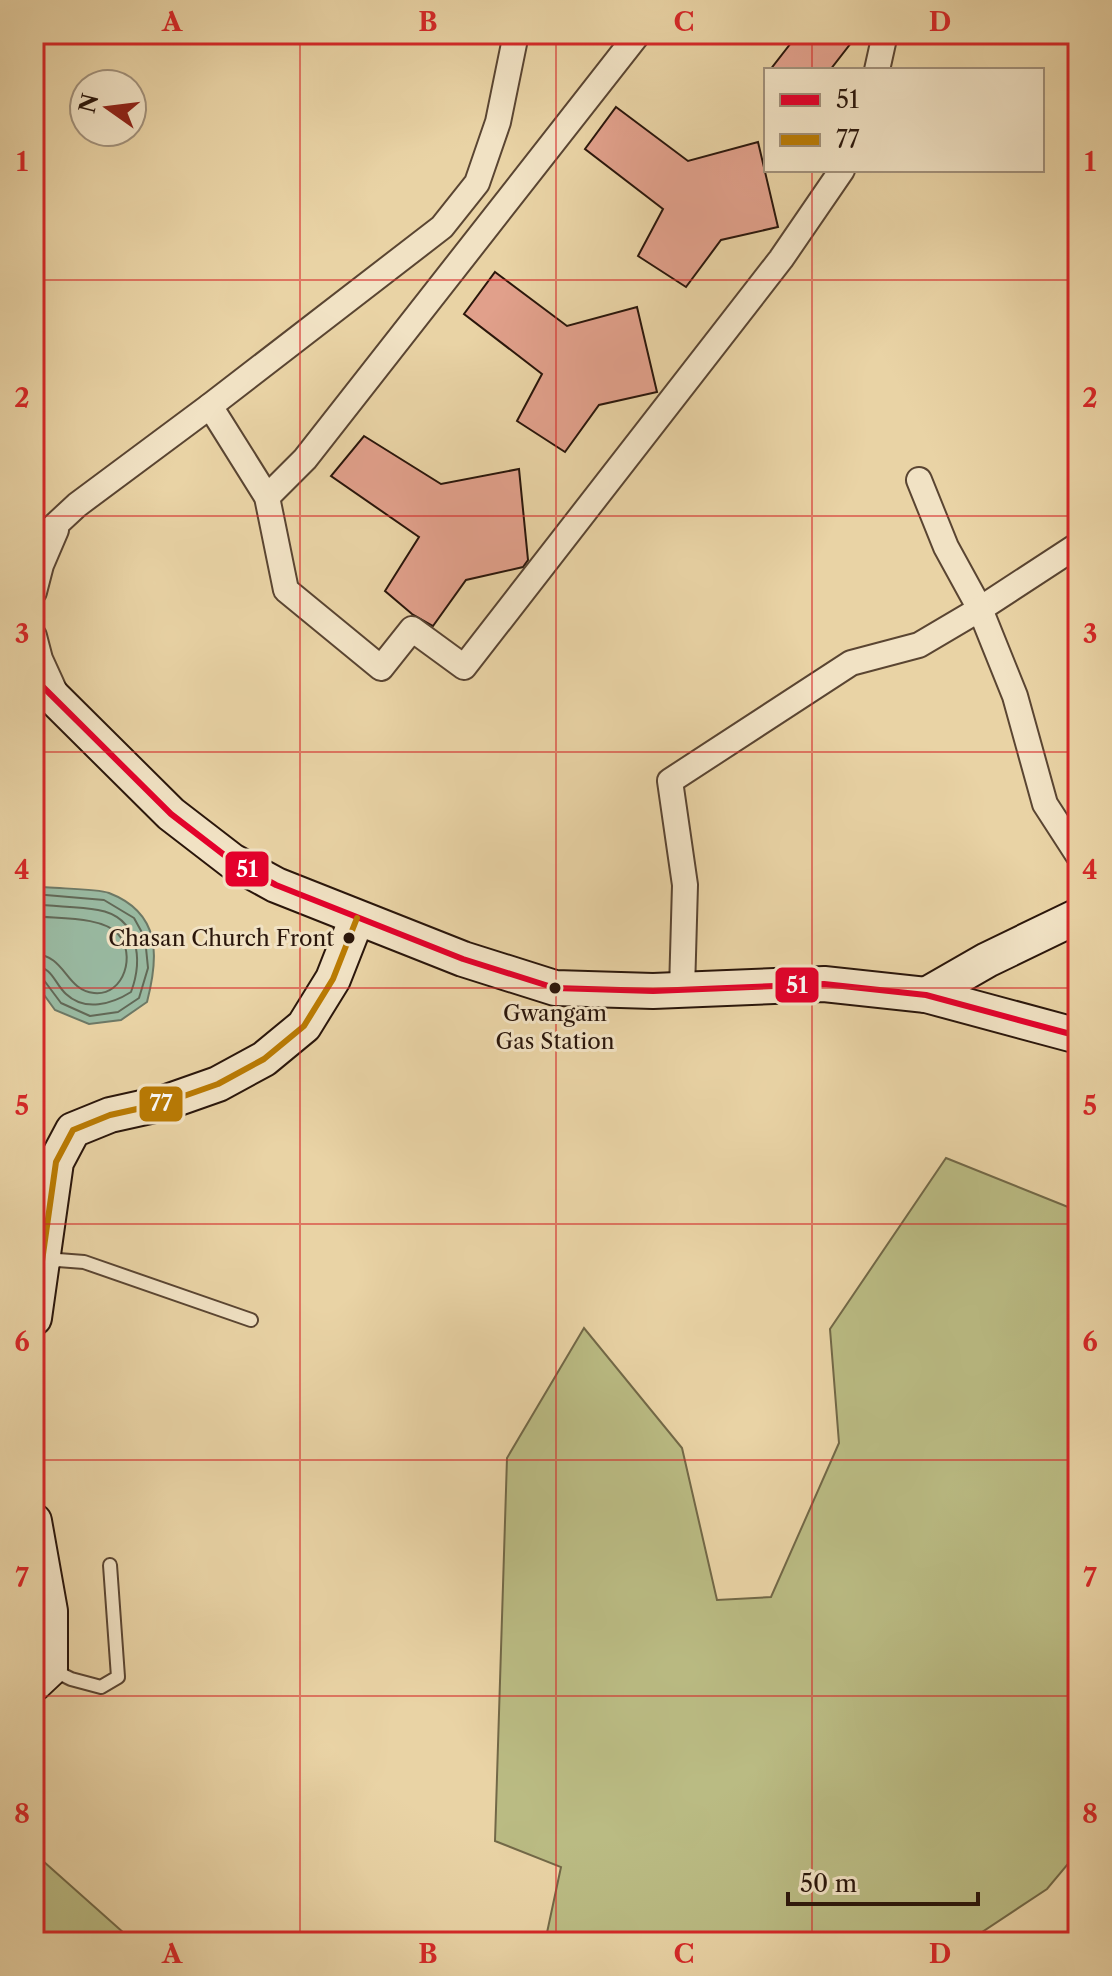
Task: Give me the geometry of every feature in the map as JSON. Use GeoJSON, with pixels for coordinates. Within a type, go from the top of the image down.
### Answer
{"type":"FeatureCollection","features":[{"type":"Feature","properties":{"kind":"main road"},"geometry":{"type":"LineString","coordinates":[[34,678],[171,814],[232,861],[276,885],[463,959],[555,988],[682,990],[824,984],[926,995],[1078,1036]]}},
{"type":"Feature","properties":{"kind":"main road"},"geometry":{"type":"LineString","coordinates":[[926,995],[987,960],[1078,916]]}},
{"type":"Feature","properties":{"kind":"main road"},"geometry":{"type":"LineString","coordinates":[[34,1318],[56,1162],[73,1130],[110,1115],[164,1103],[218,1084],[264,1059],[304,1026],[333,979],[357,918]]}},
{"type":"Feature","properties":{"kind":"main road"},"geometry":{"type":"LineString","coordinates":[[34,1521],[50,1611],[42,1676]]}},
{"type":"Feature","properties":{"kind":"street"},"geometry":{"type":"LineString","coordinates":[[34,545],[77,505],[442,227],[477,183],[498,122],[516,34]]}},
{"type":"Feature","properties":{"kind":"street"},"geometry":{"type":"LineString","coordinates":[[267,497],[305,459],[638,34]]}},
{"type":"Feature","properties":{"kind":"street"},"geometry":{"type":"LineString","coordinates":[[877,68],[885,34]]}},
{"type":"Feature","properties":{"kind":"street"},"geometry":{"type":"LineString","coordinates":[[210,406],[267,497],[286,590],[381,668],[412,629],[464,667],[781,259],[841,172]]}},
{"type":"Feature","properties":{"kind":"street"},"geometry":{"type":"LineString","coordinates":[[919,480],[946,547],[980,609],[1015,696],[1045,804],[1078,855]]}},
{"type":"Feature","properties":{"kind":"street"},"geometry":{"type":"LineString","coordinates":[[34,529],[60,521]]}},
{"type":"Feature","properties":{"kind":"street"},"geometry":{"type":"LineString","coordinates":[[34,592],[41,565],[60,521]]}},
{"type":"Feature","properties":{"kind":"street"},"geometry":{"type":"LineString","coordinates":[[682,990],[685,885],[670,781],[851,663],[919,645],[1078,545]]}},
{"type":"Feature","properties":{"kind":"street"},"geometry":{"type":"LineString","coordinates":[[34,636],[40,659],[61,703]]}},
{"type":"Feature","properties":{"kind":"lane"},"geometry":{"type":"LineString","coordinates":[[41,1270],[58,1260],[84,1262],[251,1320]]}},
{"type":"Feature","properties":{"kind":"lane"},"geometry":{"type":"LineString","coordinates":[[42,1676],[101,1687],[118,1677],[110,1565]]}},
{"type":"Feature","properties":{"kind":"green space"},"geometry":{"type":"Polygon","coordinates":[[[946,1158],[1078,1211],[1078,1852],[1047,1889],[967,1942],[545,1942],[561,1867],[495,1841],[507,1458],[584,1328],[682,1448],[717,1600],[771,1597],[839,1443],[830,1329],[946,1158]]]}},
{"type":"Feature","properties":{"kind":"green space"},"geometry":{"type":"Polygon","coordinates":[[[34,1853],[134,1942],[34,1942],[34,1853]]]}},
{"type":"Feature","properties":{"kind":"water"},"geometry":{"type":"Polygon","coordinates":[[[34,886],[109,893],[139,912],[147,924],[154,953],[147,1002],[121,1020],[89,1024],[55,1010],[34,981],[34,886]]]}},
{"type":"Feature","properties":{"kind":"building"},"geometry":{"type":"Polygon","coordinates":[[[798,34],[858,34],[832,68],[772,68],[798,34]]]}},
{"type":"Feature","properties":{"kind":"building"},"geometry":{"type":"Polygon","coordinates":[[[616,107],[688,161],[758,142],[778,227],[721,240],[686,287],[638,256],[663,209],[585,149],[616,107]]]}},
{"type":"Feature","properties":{"kind":"building"},"geometry":{"type":"Polygon","coordinates":[[[495,272],[567,326],[637,307],[657,392],[599,405],[565,452],[517,421],[542,374],[464,314],[495,272]]]}},
{"type":"Feature","properties":{"kind":"building"},"geometry":{"type":"Polygon","coordinates":[[[364,436],[441,484],[519,469],[528,560],[523,567],[466,580],[433,626],[412,614],[385,591],[419,537],[331,476],[364,436]]]}},
{"type":"Feature","properties":{"kind":"waterway"},"geometry":{"type":"LineString","coordinates":[[1077,1930],[1075,1909],[1078,1905]]}},
{"type":"Feature","properties":{"kind":"transit line","name":"51"},"geometry":{"type":"LineString","coordinates":[[34,678],[171,814],[232,861],[276,885],[463,959],[555,988],[653,991],[824,984],[926,995],[1078,1036]]}},
{"type":"Feature","properties":{"kind":"transit line","name":"77"},"geometry":{"type":"LineString","coordinates":[[34,1318],[56,1162],[73,1130],[110,1115],[164,1103],[218,1084],[264,1059],[304,1026],[333,979],[357,918]]}},
{"type":"Feature","properties":{"kind":"place","name":"Chasan Church Front"},"geometry":{"type":"Point","coordinates":[349,938]}},
{"type":"Feature","properties":{"kind":"place","name":"Gwangam Gas Station"},"geometry":{"type":"Point","coordinates":[555,988]}}]}
